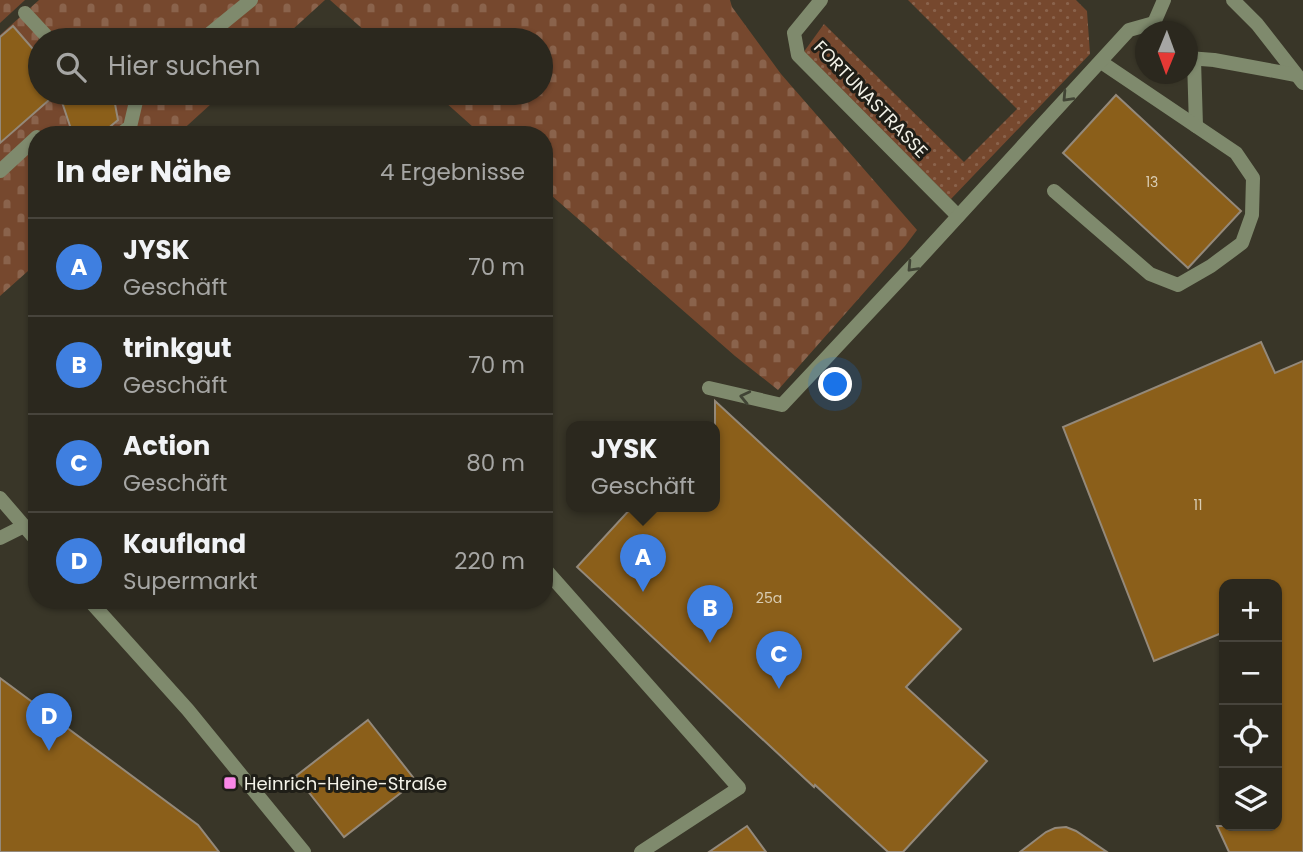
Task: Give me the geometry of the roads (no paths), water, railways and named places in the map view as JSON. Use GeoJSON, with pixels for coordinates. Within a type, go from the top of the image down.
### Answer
{"type":"FeatureCollection","features":[{"type":"Feature","properties":{"kind":"street"},"geometry":{"type":"LineString","coordinates":[[217,28],[251,0]]}},
{"type":"Feature","properties":{"kind":"street","name":"FORTUNASTRASSE"},"geometry":{"type":"LineString","coordinates":[[821,0],[794,33],[799,55],[958,216]]}},
{"type":"Feature","properties":{"kind":"street"},"geometry":{"type":"LineString","coordinates":[[1156,21],[1164,0]]}},
{"type":"Feature","properties":{"kind":"street"},"geometry":{"type":"LineString","coordinates":[[1233,0],[1257,24],[1300,79]]}},
{"type":"Feature","properties":{"kind":"street"},"geometry":{"type":"LineString","coordinates":[[25,13],[39,28]]}},
{"type":"Feature","properties":{"kind":"street"},"geometry":{"type":"LineString","coordinates":[[709,388],[782,405],[1129,30],[1135,29]]}},
{"type":"Feature","properties":{"kind":"street"},"geometry":{"type":"LineString","coordinates":[[1198,60],[1300,79]]}},
{"type":"Feature","properties":{"kind":"street"},"geometry":{"type":"LineString","coordinates":[[1054,191],[1150,274],[1178,285],[1211,266],[1242,243],[1252,215],[1253,178],[1236,153],[1101,62]]}},
{"type":"Feature","properties":{"kind":"street"},"geometry":{"type":"LineString","coordinates":[[1193,84],[1196,126]]}},
{"type":"Feature","properties":{"kind":"street"},"geometry":{"type":"LineString","coordinates":[[130,126],[135,105]]}},
{"type":"Feature","properties":{"kind":"street"},"geometry":{"type":"LineString","coordinates":[[0,170],[28,146]]}},
{"type":"Feature","properties":{"kind":"street"},"geometry":{"type":"LineString","coordinates":[[0,498],[28,531]]}},
{"type":"Feature","properties":{"kind":"street"},"geometry":{"type":"LineString","coordinates":[[0,538],[24,526]]}},
{"type":"Feature","properties":{"kind":"street"},"geometry":{"type":"LineString","coordinates":[[553,578],[739,788],[641,852]]}},
{"type":"Feature","properties":{"kind":"street"},"geometry":{"type":"LineString","coordinates":[[97,609],[188,710],[304,852]]}},
{"type":"Feature","properties":{"kind":"place","name":"JYSK"},"geometry":{"type":"Point","coordinates":[643,592]}},
{"type":"Feature","properties":{"kind":"place","name":"trinkgut"},"geometry":{"type":"Point","coordinates":[710,643]}},
{"type":"Feature","properties":{"kind":"place","name":"Action"},"geometry":{"type":"Point","coordinates":[779,689]}},
{"type":"Feature","properties":{"kind":"place","name":"Kaufland"},"geometry":{"type":"Point","coordinates":[49,751]}},
{"type":"Feature","properties":{"kind":"place","name":"Heinrich-Heine-Straße"},"geometry":{"type":"Point","coordinates":[230,783]}}]}
